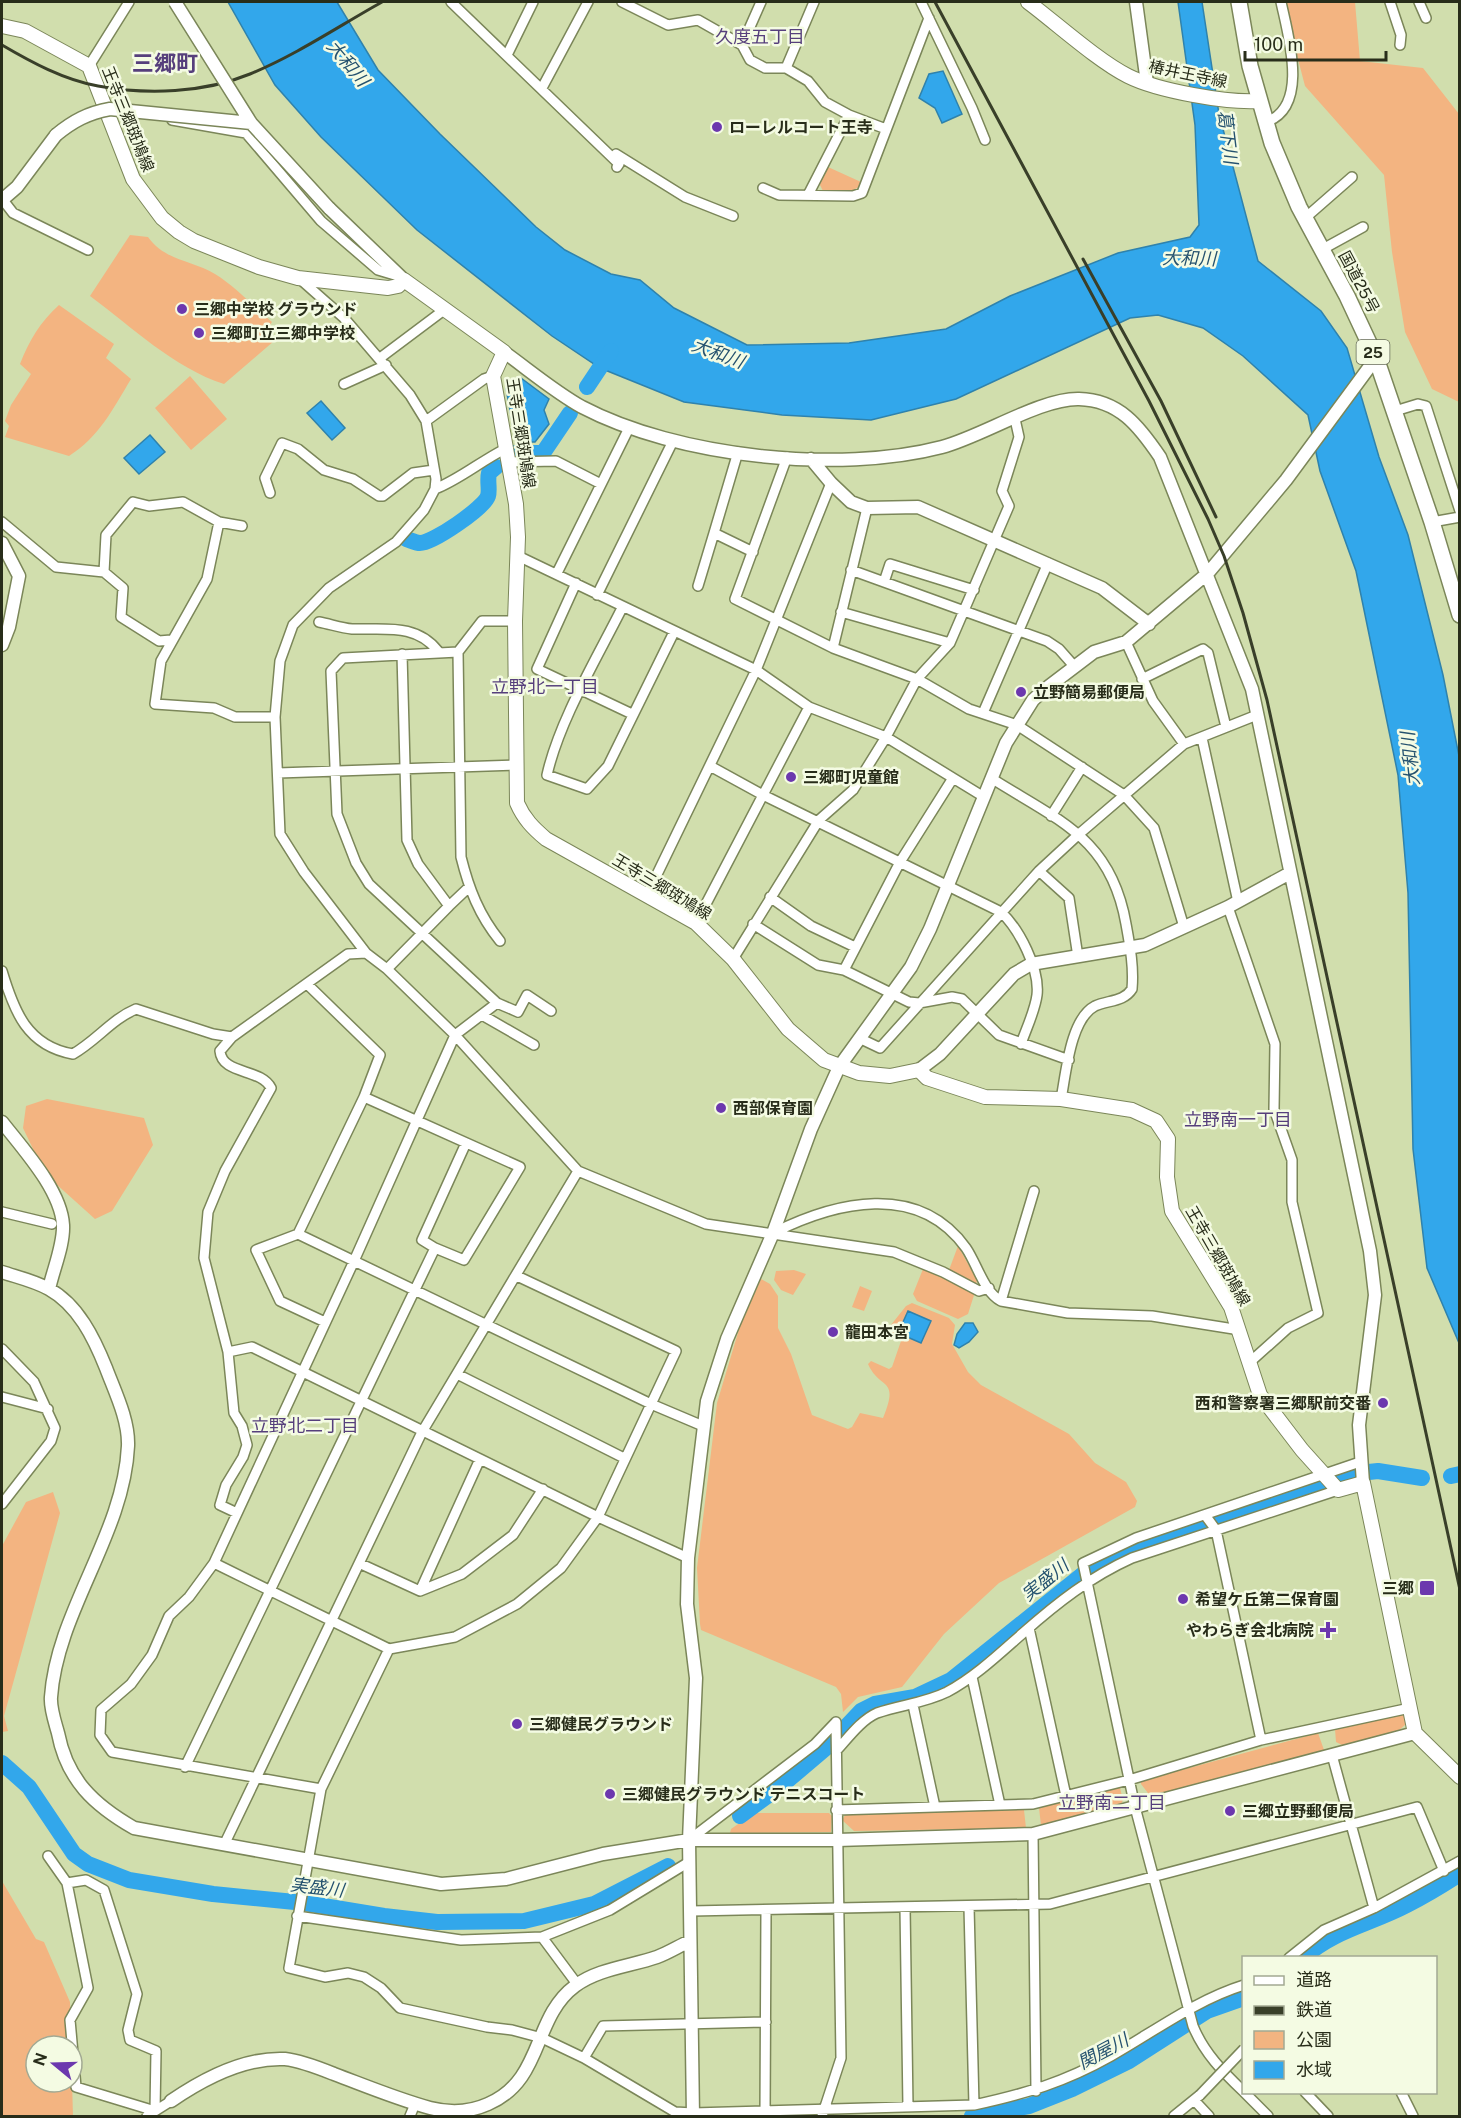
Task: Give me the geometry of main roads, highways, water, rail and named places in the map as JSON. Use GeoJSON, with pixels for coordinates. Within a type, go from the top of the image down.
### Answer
{"type":"FeatureCollection","features":[{"type":"Feature","properties":{"kind":"highway","name":"国道25号"},"geometry":{"type":"LineString","coordinates":[[1239,2],[1259,101],[1281,168],[1304,219],[1376,358],[1432,522],[1460,615]]}},
{"type":"Feature","properties":{"kind":"main road","name":"椿井王寺線"},"geometry":{"type":"LineString","coordinates":[[1028,2],[1118,70],[1147,83],[1240,102],[1259,101]]}},
{"type":"Feature","properties":{"kind":"main road","name":"王寺三郷斑鳩線"},"geometry":{"type":"LineString","coordinates":[[2,26],[25,31],[88,66],[133,179],[162,218],[194,241],[259,267],[298,278],[388,288],[398,286],[401,278],[504,352],[493,376],[516,504],[518,556],[515,621],[515,765],[517,803],[523,817],[532,827],[546,839],[696,923],[733,958],[788,1029],[824,1060],[859,1073],[891,1076],[920,1070],[927,1078],[985,1097],[1061,1099],[1141,1112],[1164,1130],[1168,1139],[1168,1198],[1172,1211],[1214,1275],[1231,1307],[1260,1395],[1302,1450],[1331,1482],[1362,1473],[1415,1733],[1460,1777]]}},
{"type":"Feature","properties":{"kind":"water","name":"大和川"},"geometry":{"type":"Polygon","coordinates":[[[228,2],[337,2],[378,70],[536,227],[565,250],[611,274],[640,280],[674,308],[747,345],[849,343],[946,329],[1010,296],[1118,253],[1190,237],[1199,225],[1195,125],[1178,2],[1202,2],[1219,114],[1258,261],[1321,311],[1347,348],[1379,457],[1408,535],[1443,675],[1459,756],[1459,1343],[1427,1268],[1413,1149],[1408,893],[1398,775],[1356,571],[1320,471],[1308,415],[1243,356],[1203,328],[1158,315],[1130,318],[956,399],[871,420],[782,415],[684,402],[600,368],[552,336],[417,230],[321,137],[275,85],[228,2]]]}},
{"type":"Feature","properties":{"kind":"water"},"geometry":{"type":"Polygon","coordinates":[[[943,71],[962,114],[942,123],[935,108],[919,98],[929,74],[943,71]]]}},
{"type":"Feature","properties":{"kind":"water"},"geometry":{"type":"Polygon","coordinates":[[[521,378],[549,399],[544,410],[549,424],[535,442],[518,442],[515,438],[506,388],[521,378]]]}},
{"type":"Feature","properties":{"kind":"water"},"geometry":{"type":"Polygon","coordinates":[[[321,401],[345,428],[332,440],[307,413],[321,401]]]}},
{"type":"Feature","properties":{"kind":"water"},"geometry":{"type":"Polygon","coordinates":[[[150,435],[165,452],[139,474],[124,458],[150,435]]]}},
{"type":"Feature","properties":{"kind":"water"},"geometry":{"type":"Polygon","coordinates":[[[908,1311],[931,1321],[921,1343],[898,1333],[908,1311]]]}},
{"type":"Feature","properties":{"kind":"water"},"geometry":{"type":"Polygon","coordinates":[[[965,1323],[973,1323],[978,1332],[969,1342],[959,1348],[954,1345],[957,1334],[965,1323]]]}},
{"type":"Feature","properties":{"kind":"waterway"},"geometry":{"type":"LineString","coordinates":[[587,387],[611,351]]}},
{"type":"Feature","properties":{"kind":"waterway"},"geometry":{"type":"LineString","coordinates":[[514,453],[543,453],[570,413]]}},
{"type":"Feature","properties":{"kind":"waterway"},"geometry":{"type":"LineString","coordinates":[[406,539],[418,543],[426,541],[468,516],[488,496],[489,473],[496,467]]}},
{"type":"Feature","properties":{"kind":"waterway","name":"実盛川"},"geometry":{"type":"LineString","coordinates":[[740,1816],[781,1786],[826,1748],[861,1711],[875,1704],[915,1697],[951,1680],[1092,1567],[1159,1540],[1350,1474],[1378,1471],[1422,1478]]}},
{"type":"Feature","properties":{"kind":"waterway","name":"実盛川"},"geometry":{"type":"LineString","coordinates":[[1451,1476],[1460,1474]]}},
{"type":"Feature","properties":{"kind":"waterway","name":"実盛川"},"geometry":{"type":"LineString","coordinates":[[2,1763],[29,1787],[74,1854],[88,1864],[129,1880],[213,1894],[305,1903],[437,1922],[524,1921],[594,1904],[668,1866]]}},
{"type":"Feature","properties":{"kind":"waterway","name":"関屋川"},"geometry":{"type":"LineString","coordinates":[[1305,1956],[1340,1934],[1393,1912],[1460,1874]]}},
{"type":"Feature","properties":{"kind":"waterway","name":"関屋川"},"geometry":{"type":"LineString","coordinates":[[972,2116],[1029,2106],[1072,2089],[1129,2061],[1207,2011],[1242,1999]]}},
{"type":"Feature","properties":{"kind":"railway"},"geometry":{"type":"LineString","coordinates":[[2,45],[48,70],[98,86],[136,91],[195,89],[250,74],[301,49],[382,2]]}},
{"type":"Feature","properties":{"kind":"railway"},"geometry":{"type":"LineString","coordinates":[[935,2],[1149,401],[1208,519],[1224,556],[1243,613],[1267,700],[1460,1590]]}},
{"type":"Feature","properties":{"kind":"railway"},"geometry":{"type":"LineString","coordinates":[[1083,259],[1161,401],[1216,517]]}},
{"type":"Feature","properties":{"kind":"place","name":"ローレルコート王寺"},"geometry":{"type":"Point","coordinates":[717,127]}},
{"type":"Feature","properties":{"kind":"place","name":"三郷中学校 グラウンド"},"geometry":{"type":"Point","coordinates":[182,309]}},
{"type":"Feature","properties":{"kind":"place","name":"三郷町立三郷中学校"},"geometry":{"type":"Point","coordinates":[199,333]}},
{"type":"Feature","properties":{"kind":"place","name":"立野簡易郵便局"},"geometry":{"type":"Point","coordinates":[1021,692]}},
{"type":"Feature","properties":{"kind":"place","name":"三郷町児童館"},"geometry":{"type":"Point","coordinates":[791,777]}},
{"type":"Feature","properties":{"kind":"place","name":"西部保育園"},"geometry":{"type":"Point","coordinates":[721,1108]}},
{"type":"Feature","properties":{"kind":"place","name":"龍田本宮"},"geometry":{"type":"Point","coordinates":[833,1332]}},
{"type":"Feature","properties":{"kind":"place","name":"西和警察署三郷駅前交番"},"geometry":{"type":"Point","coordinates":[1383,1403]}},
{"type":"Feature","properties":{"kind":"place","name":"三郷"},"geometry":{"type":"Point","coordinates":[1427,1588]}},
{"type":"Feature","properties":{"kind":"place","name":"希望ケ丘第二保育園"},"geometry":{"type":"Point","coordinates":[1183,1599]}},
{"type":"Feature","properties":{"kind":"place","name":"やわらぎ会北病院"},"geometry":{"type":"Point","coordinates":[1328,1630]}},
{"type":"Feature","properties":{"kind":"place","name":"三郷健民グラウンド"},"geometry":{"type":"Point","coordinates":[517,1724]}},
{"type":"Feature","properties":{"kind":"place","name":"三郷健民グラウンド テニスコート"},"geometry":{"type":"Point","coordinates":[610,1794]}},
{"type":"Feature","properties":{"kind":"place","name":"三郷立野郵便局"},"geometry":{"type":"Point","coordinates":[1230,1811]}},
{"type":"Feature","properties":{"kind":"district","name":"久度五丁目"},"geometry":{"type":"Point","coordinates":[760,36]}},
{"type":"Feature","properties":{"kind":"district","name":"三郷町"},"geometry":{"type":"Point","coordinates":[165,63]}},
{"type":"Feature","properties":{"kind":"district","name":"立野北一丁目"},"geometry":{"type":"Point","coordinates":[545,686]}},
{"type":"Feature","properties":{"kind":"district","name":"立野南一丁目"},"geometry":{"type":"Point","coordinates":[1238,1119]}},
{"type":"Feature","properties":{"kind":"district","name":"立野北二丁目"},"geometry":{"type":"Point","coordinates":[305,1425]}},
{"type":"Feature","properties":{"kind":"district","name":"立野南二丁目"},"geometry":{"type":"Point","coordinates":[1112,1802]}},
{"type":"Feature","properties":{"kind":"water label","name":"葛下川"},"geometry":{"type":"Point","coordinates":[1228,137]}}]}
